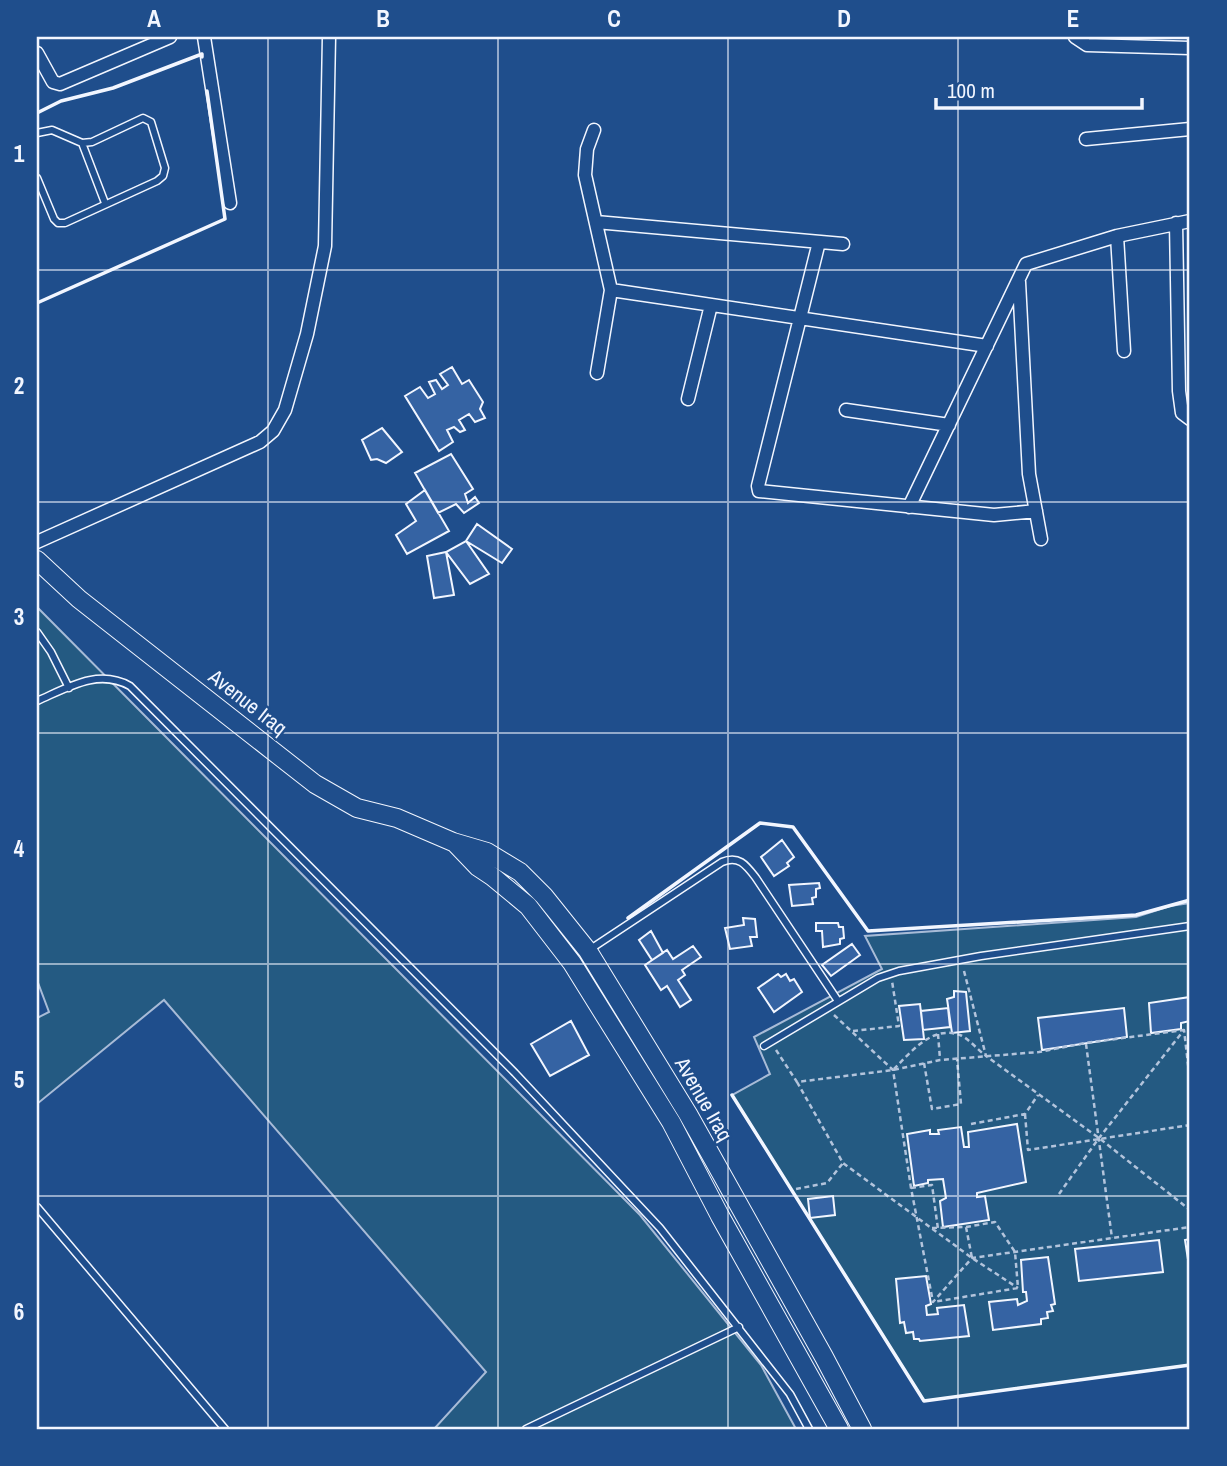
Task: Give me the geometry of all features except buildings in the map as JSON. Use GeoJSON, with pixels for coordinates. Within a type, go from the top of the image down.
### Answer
{"type":"FeatureCollection","features":[{"type":"Feature","properties":{"kind":"street"},"geometry":{"type":"LineString","coordinates":[[37,55],[53,82],[60,84],[170,37]]}},
{"type":"Feature","properties":{"kind":"street"},"geometry":{"type":"LineString","coordinates":[[204,37],[230,203]]}},
{"type":"Feature","properties":{"kind":"street"},"geometry":{"type":"LineString","coordinates":[[37,542],[260,442],[274,431],[285,410],[295,378],[325,246],[329,37]]}},
{"type":"Feature","properties":{"kind":"street"},"geometry":{"type":"LineString","coordinates":[[1075,37],[1087,45],[1184,44]]}},
{"type":"Feature","properties":{"kind":"street"},"geometry":{"type":"LineString","coordinates":[[1086,139],[1190,129]]}},
{"type":"Feature","properties":{"kind":"street"},"geometry":{"type":"LineString","coordinates":[[594,130],[584,162],[585,175],[611,290],[597,373]]}},
{"type":"Feature","properties":{"kind":"street"},"geometry":{"type":"LineString","coordinates":[[909,507],[1026,264],[1116,236],[1190,220]]}},
{"type":"Feature","properties":{"kind":"street"},"geometry":{"type":"LineString","coordinates":[[596,222],[843,244]]}},
{"type":"Feature","properties":{"kind":"street"},"geometry":{"type":"LineString","coordinates":[[1176,223],[1178,391],[1182,413],[1190,419]]}},
{"type":"Feature","properties":{"kind":"street"},"geometry":{"type":"LineString","coordinates":[[1116,236],[1124,351]]}},
{"type":"Feature","properties":{"kind":"street"},"geometry":{"type":"LineString","coordinates":[[818,242],[758,486],[760,491],[994,515],[1036,511]]}},
{"type":"Feature","properties":{"kind":"street"},"geometry":{"type":"LineString","coordinates":[[1019,279],[1029,474],[1041,539]]}},
{"type":"Feature","properties":{"kind":"street"},"geometry":{"type":"LineString","coordinates":[[611,290],[987,346]]}},
{"type":"Feature","properties":{"kind":"street"},"geometry":{"type":"LineString","coordinates":[[688,399],[710,305]]}},
{"type":"Feature","properties":{"kind":"street"},"geometry":{"type":"LineString","coordinates":[[846,410],[949,425]]}},
{"type":"Feature","properties":{"kind":"street","name":"Avenue Iraq"},"geometry":{"type":"LineString","coordinates":[[37,560],[79,600],[315,784],[357,808],[397,818],[453,842],[487,852],[520,872],[544,895],[588,951],[688,1114],[862,1429]]}},
{"type":"Feature","properties":{"kind":"street","name":"Avenue Iraq"},"geometry":{"type":"LineString","coordinates":[[453,842],[478,867],[528,906],[572,962],[671,1122],[839,1429]]}},
{"type":"Feature","properties":{"kind":"lane"},"geometry":{"type":"LineString","coordinates":[[37,133],[52,130],[82,143],[92,142],[143,118],[151,122],[165,168],[163,176],[157,181],[65,223],[58,223],[54,219],[37,178]]}},
{"type":"Feature","properties":{"kind":"lane"},"geometry":{"type":"LineString","coordinates":[[82,143],[106,203]]}},
{"type":"Feature","properties":{"kind":"lane"},"geometry":{"type":"LineString","coordinates":[[37,632],[51,652],[69,688]]}},
{"type":"Feature","properties":{"kind":"lane"},"geometry":{"type":"LineString","coordinates":[[37,701],[104,677],[118,680],[139,695],[515,1073],[623,1187],[660,1228],[739,1326],[790,1394],[809,1429]]}},
{"type":"Feature","properties":{"kind":"lane"},"geometry":{"type":"LineString","coordinates":[[588,951],[722,862],[735,859],[741,861],[756,878],[838,1001]]}},
{"type":"Feature","properties":{"kind":"lane"},"geometry":{"type":"LineString","coordinates":[[764,1046],[878,978],[899,971],[981,956],[1190,926]]}},
{"type":"Feature","properties":{"kind":"lane"},"geometry":{"type":"LineString","coordinates":[[37,1207],[225,1429]]}},
{"type":"Feature","properties":{"kind":"lane"},"geometry":{"type":"LineString","coordinates":[[526,1429],[739,1326]]}},
{"type":"Feature","properties":{"kind":"path"},"geometry":{"type":"LineString","coordinates":[[953,972],[965,970],[986,1056]]}},
{"type":"Feature","properties":{"kind":"path"},"geometry":{"type":"LineString","coordinates":[[853,1031],[899,1026],[892,979]]}},
{"type":"Feature","properties":{"kind":"path"},"geometry":{"type":"LineString","coordinates":[[826,1008],[893,1070],[911,1188],[933,1302]]}},
{"type":"Feature","properties":{"kind":"path"},"geometry":{"type":"LineString","coordinates":[[797,1082],[893,1070],[940,1060],[1039,1052],[1085,1042],[1184,1030]]}},
{"type":"Feature","properties":{"kind":"path"},"geometry":{"type":"LineString","coordinates":[[1184,1030],[1190,1080]]}},
{"type":"Feature","properties":{"kind":"path"},"geometry":{"type":"LineString","coordinates":[[1059,1194],[1099,1138],[1184,1030]]}},
{"type":"Feature","properties":{"kind":"path"},"geometry":{"type":"LineString","coordinates":[[938,1034],[940,1060]]}},
{"type":"Feature","properties":{"kind":"path"},"geometry":{"type":"LineString","coordinates":[[893,1070],[922,1042],[938,1034],[960,1035],[1099,1138],[1190,1210]]}},
{"type":"Feature","properties":{"kind":"path"},"geometry":{"type":"LineString","coordinates":[[771,1041],[844,1163],[972,1258],[1018,1288]]}},
{"type":"Feature","properties":{"kind":"path"},"geometry":{"type":"LineString","coordinates":[[1085,1042],[1112,1238]]}},
{"type":"Feature","properties":{"kind":"path"},"geometry":{"type":"LineString","coordinates":[[925,1063],[932,1109],[961,1104],[957,1059]]}},
{"type":"Feature","properties":{"kind":"path"},"geometry":{"type":"LineString","coordinates":[[1038,1095],[1025,1114],[1028,1150],[1190,1125]]}},
{"type":"Feature","properties":{"kind":"path"},"geometry":{"type":"LineString","coordinates":[[971,1124],[1025,1114]]}},
{"type":"Feature","properties":{"kind":"path"},"geometry":{"type":"LineString","coordinates":[[796,1189],[827,1183],[844,1163]]}},
{"type":"Feature","properties":{"kind":"path"},"geometry":{"type":"LineString","coordinates":[[911,1188],[932,1185],[938,1229]]}},
{"type":"Feature","properties":{"kind":"path"},"geometry":{"type":"LineString","coordinates":[[932,1228],[966,1227],[995,1222],[1015,1252],[1018,1288]]}},
{"type":"Feature","properties":{"kind":"path"},"geometry":{"type":"LineString","coordinates":[[966,1227],[972,1258]]}},
{"type":"Feature","properties":{"kind":"path"},"geometry":{"type":"LineString","coordinates":[[933,1302],[972,1258],[1190,1227]]}},
{"type":"Feature","properties":{"kind":"path"},"geometry":{"type":"LineString","coordinates":[[933,1302],[1018,1288]]}},
{"type":"Feature","properties":{"kind":"shaded area"},"geometry":{"type":"Polygon","coordinates":[[[37,607],[640,1215],[761,1365],[796,1429],[434,1429],[486,1372],[164,1000],[37,1104],[37,1018],[49,1012],[37,980],[37,607]]]}},
{"type":"Feature","properties":{"kind":"shaded area"},"geometry":{"type":"Polygon","coordinates":[[[1190,903],[1190,1365],[924,1401],[732,1095],[770,1074],[754,1037],[882,969],[865,936],[1136,917],[1170,906],[1190,903]]]}},
{"type":"Feature","properties":{"kind":"wall"},"geometry":{"type":"LineString","coordinates":[[37,113],[61,101],[113,88],[202,54],[202,57]]}},
{"type":"Feature","properties":{"kind":"wall"},"geometry":{"type":"LineString","coordinates":[[37,303],[225,219],[207,91]]}},
{"type":"Feature","properties":{"kind":"wall"},"geometry":{"type":"LineString","coordinates":[[628,918],[760,823],[793,827],[868,931],[1136,915],[1190,900]]}},
{"type":"Feature","properties":{"kind":"wall"},"geometry":{"type":"LineString","coordinates":[[732,1095],[924,1401],[1190,1365]]}}]}
